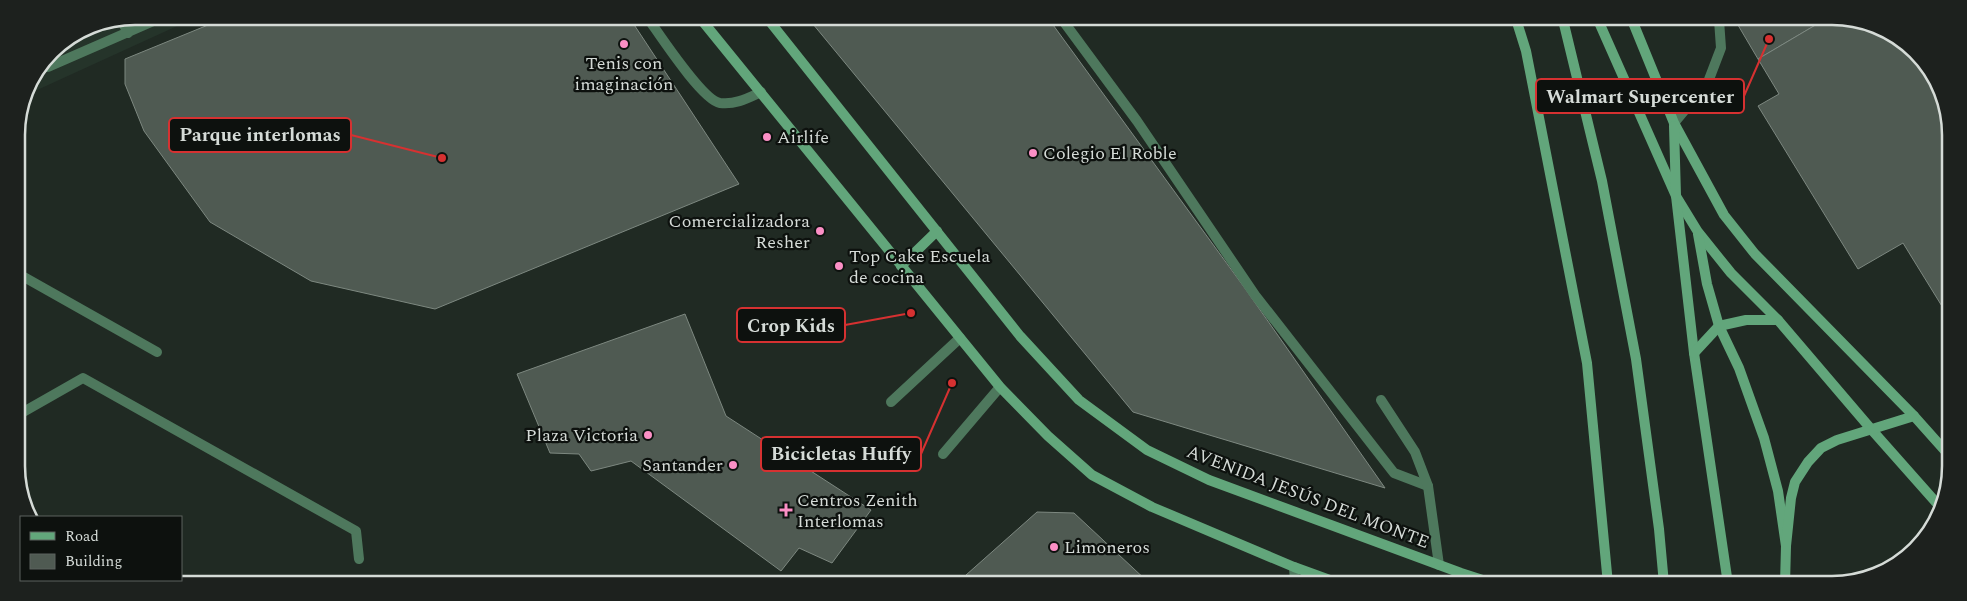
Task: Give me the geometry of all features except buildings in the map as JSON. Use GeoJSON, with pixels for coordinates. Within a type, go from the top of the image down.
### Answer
{"type":"FeatureCollection","features":[{"type":"Feature","properties":{"kind":"main road"},"geometry":{"type":"LineString","coordinates":[[706,25],[1000,387],[1048,436],[1092,475],[1152,507],[1319,576]]}},
{"type":"Feature","properties":{"kind":"main road","name":"AVENIDA JESÚS DEL MONTE"},"geometry":{"type":"LineString","coordinates":[[773,25],[1020,336],[1078,400],[1147,450],[1209,480],[1468,576]]}},
{"type":"Feature","properties":{"kind":"main road"},"geometry":{"type":"LineString","coordinates":[[1518,25],[1526,51],[1587,363],[1607,576]]}},
{"type":"Feature","properties":{"kind":"main road"},"geometry":{"type":"LineString","coordinates":[[1564,25],[1602,181],[1636,359],[1659,529],[1663,576]]}},
{"type":"Feature","properties":{"kind":"main road"},"geometry":{"type":"LineString","coordinates":[[1600,25],[1676,196],[1698,232],[1731,273],[1778,320],[1936,502]]}},
{"type":"Feature","properties":{"kind":"main road"},"geometry":{"type":"LineString","coordinates":[[1634,25],[1674,123],[1724,215],[1755,254],[1942,447]]}},
{"type":"Feature","properties":{"kind":"main road"},"geometry":{"type":"LineString","coordinates":[[1674,123],[1676,196],[1694,353],[1727,576]]}},
{"type":"Feature","properties":{"kind":"main road"},"geometry":{"type":"LineString","coordinates":[[901,266],[937,231]]}},
{"type":"Feature","properties":{"kind":"main road"},"geometry":{"type":"LineString","coordinates":[[1698,232],[1707,284],[1719,326],[1739,368],[1764,438],[1778,491],[1786,546]]}},
{"type":"Feature","properties":{"kind":"main road"},"geometry":{"type":"LineString","coordinates":[[1694,353],[1719,326],[1746,320],[1778,320]]}},
{"type":"Feature","properties":{"kind":"main road"},"geometry":{"type":"LineString","coordinates":[[1785,576],[1791,498],[1795,482],[1808,462],[1821,448],[1837,440],[1914,416]]}},
{"type":"Feature","properties":{"kind":"street"},"geometry":{"type":"LineString","coordinates":[[49,66],[145,25]]}},
{"type":"Feature","properties":{"kind":"street"},"geometry":{"type":"LineString","coordinates":[[654,25],[702,91],[718,103],[737,103],[761,92]]}},
{"type":"Feature","properties":{"kind":"street"},"geometry":{"type":"LineString","coordinates":[[1067,25],[1138,121],[1255,295],[1388,466],[1394,473],[1428,486]]}},
{"type":"Feature","properties":{"kind":"street"},"geometry":{"type":"LineString","coordinates":[[1674,123],[1708,82],[1721,48],[1719,25]]}},
{"type":"Feature","properties":{"kind":"street"},"geometry":{"type":"LineString","coordinates":[[124,26],[128,33]]}},
{"type":"Feature","properties":{"kind":"street"},"geometry":{"type":"LineString","coordinates":[[25,278],[157,352]]}},
{"type":"Feature","properties":{"kind":"street"},"geometry":{"type":"LineString","coordinates":[[891,402],[960,338]]}},
{"type":"Feature","properties":{"kind":"street"},"geometry":{"type":"LineString","coordinates":[[25,409],[83,378],[356,531],[359,559]]}},
{"type":"Feature","properties":{"kind":"street"},"geometry":{"type":"LineString","coordinates":[[943,454],[1000,387]]}},
{"type":"Feature","properties":{"kind":"street"},"geometry":{"type":"LineString","coordinates":[[1381,400],[1415,452],[1428,486],[1439,565]]}},
{"type":"Feature","properties":{"kind":"street"},"geometry":{"type":"LineString","coordinates":[[1294,567],[1295,576]]}},
{"type":"Feature","properties":{"kind":"shaded area"},"geometry":{"type":"Polygon","coordinates":[[[179,25],[34,92],[57,57],[93,33],[121,26],[179,25]]]}},
{"type":"Feature","properties":{"kind":"place","name":"Walmart Supercenter"},"geometry":{"type":"Point","coordinates":[1769,39]}},
{"type":"Feature","properties":{"kind":"place","name":"Tenis con imaginación"},"geometry":{"type":"Point","coordinates":[624,44]}},
{"type":"Feature","properties":{"kind":"place","name":"Airlife"},"geometry":{"type":"Point","coordinates":[767,137]}},
{"type":"Feature","properties":{"kind":"place","name":"Colegio El Roble"},"geometry":{"type":"Point","coordinates":[1033,153]}},
{"type":"Feature","properties":{"kind":"place","name":"Parque interlomas"},"geometry":{"type":"Point","coordinates":[442,158]}},
{"type":"Feature","properties":{"kind":"place","name":"Comercializadora Resher"},"geometry":{"type":"Point","coordinates":[820,231]}},
{"type":"Feature","properties":{"kind":"place","name":"Top Cake Escuela de cocina"},"geometry":{"type":"Point","coordinates":[839,266]}},
{"type":"Feature","properties":{"kind":"place","name":"Crop Kids"},"geometry":{"type":"Point","coordinates":[911,313]}},
{"type":"Feature","properties":{"kind":"place","name":"Bicicletas Huffy"},"geometry":{"type":"Point","coordinates":[952,383]}},
{"type":"Feature","properties":{"kind":"place","name":"Plaza Victoria"},"geometry":{"type":"Point","coordinates":[648,435]}},
{"type":"Feature","properties":{"kind":"place","name":"Santander"},"geometry":{"type":"Point","coordinates":[733,465]}},
{"type":"Feature","properties":{"kind":"place","name":"Centros Zenith Interlomas"},"geometry":{"type":"Point","coordinates":[786,510]}},
{"type":"Feature","properties":{"kind":"place","name":"Limoneros"},"geometry":{"type":"Point","coordinates":[1054,547]}}]}
